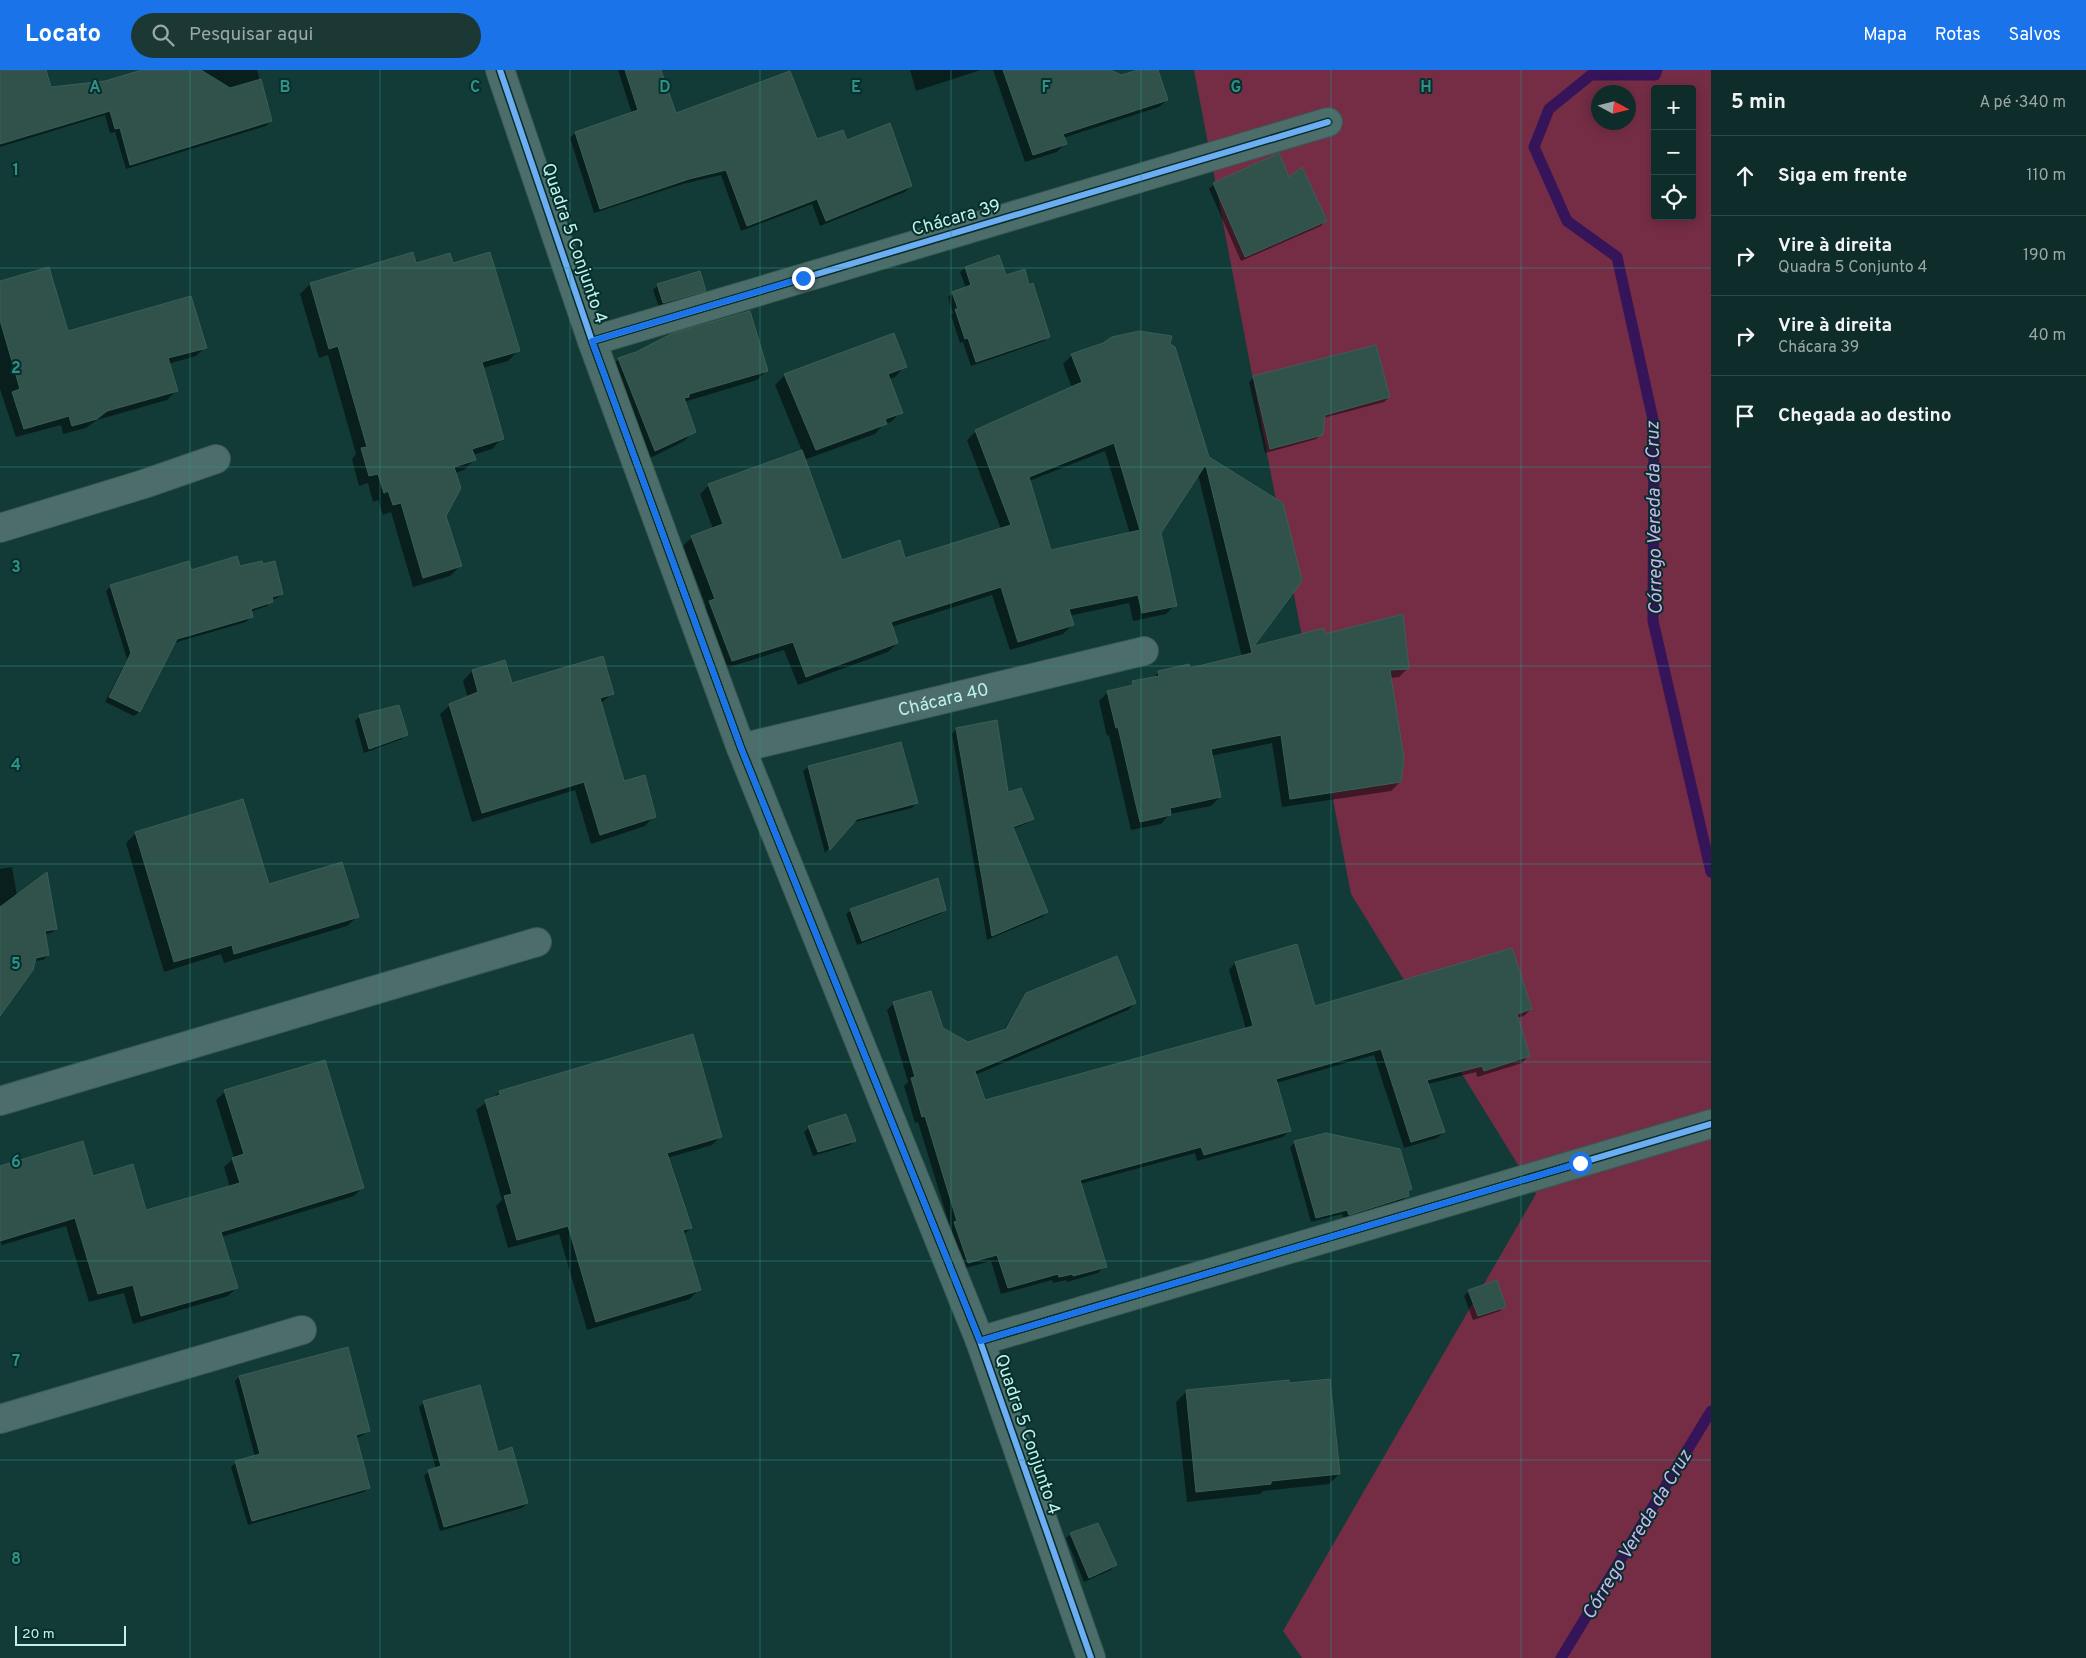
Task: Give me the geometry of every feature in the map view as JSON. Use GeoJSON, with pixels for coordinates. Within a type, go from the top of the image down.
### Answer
{"type":"FeatureCollection","features":[{"type":"Feature","properties":{"kind":"street","name":"Quadra 5 Conjunto 4"},"geometry":{"type":"LineString","coordinates":[[500,70],[592,341],[741,748],[980,1341],[1091,1658]]}},
{"type":"Feature","properties":{"kind":"street","name":"Chácara 39"},"geometry":{"type":"LineString","coordinates":[[592,341],[1328,122]]}},
{"type":"Feature","properties":{"kind":"street"},"geometry":{"type":"LineString","coordinates":[[0,528],[144,484],[216,459]]}},
{"type":"Feature","properties":{"kind":"street","name":"Chácara 40"},"geometry":{"type":"LineString","coordinates":[[741,748],[1144,651]]}},
{"type":"Feature","properties":{"kind":"street"},"geometry":{"type":"LineString","coordinates":[[0,1101],[537,942]]}},
{"type":"Feature","properties":{"kind":"street"},"geometry":{"type":"LineString","coordinates":[[980,1341],[1711,1124]]}},
{"type":"Feature","properties":{"kind":"street"},"geometry":{"type":"LineString","coordinates":[[0,1419],[302,1330]]}},
{"type":"Feature","properties":{"kind":"shaded area"},"geometry":{"type":"Polygon","coordinates":[[[1194,70],[1711,70],[1711,1658],[1302,1658],[1283,1631],[1536,1194],[1351,894],[1194,70]]]}},
{"type":"Feature","properties":{"kind":"building"},"geometry":{"type":"Polygon","coordinates":[[[0,70],[46,70],[51,87],[105,81],[142,70],[201,70],[230,88],[261,79],[272,121],[130,165],[120,128],[115,129],[110,111],[0,144],[0,70]]]}},
{"type":"Feature","properties":{"kind":"building"},"geometry":{"type":"Polygon","coordinates":[[[625,70],[661,70],[676,113],[790,71],[817,139],[843,130],[847,140],[890,123],[912,186],[826,221],[817,199],[747,226],[726,170],[689,179],[600,209],[575,132],[638,110],[625,70]]]}},
{"type":"Feature","properties":{"kind":"building"},"geometry":{"type":"Polygon","coordinates":[[[1003,70],[1111,70],[1121,75],[1138,70],[1158,70],[1168,100],[1063,134],[1067,144],[1033,155],[1003,70]]]}},
{"type":"Feature","properties":{"kind":"building"},"geometry":{"type":"Polygon","coordinates":[[[1279,153],[1289,177],[1302,167],[1327,221],[1245,257],[1213,183],[1279,153]]]}},
{"type":"Feature","properties":{"kind":"building"},"geometry":{"type":"Polygon","coordinates":[[[413,252],[416,263],[450,253],[453,263],[490,252],[520,351],[482,362],[504,439],[472,449],[476,460],[454,467],[461,488],[446,516],[462,566],[423,578],[401,503],[393,505],[388,491],[384,493],[378,474],[369,476],[361,448],[367,447],[338,346],[329,349],[310,283],[413,252]]]}},
{"type":"Feature","properties":{"kind":"building"},"geometry":{"type":"Polygon","coordinates":[[[999,255],[1006,275],[1025,269],[1029,285],[1033,283],[1050,337],[976,362],[968,338],[965,339],[955,309],[958,309],[952,292],[971,285],[965,267],[999,255]]]}},
{"type":"Feature","properties":{"kind":"building"},"geometry":{"type":"Polygon","coordinates":[[[49,267],[68,331],[191,296],[207,348],[168,358],[178,391],[107,411],[97,419],[72,426],[69,416],[24,429],[12,392],[20,389],[0,320],[0,281],[49,267]]]}},
{"type":"Feature","properties":{"kind":"building"},"geometry":{"type":"Polygon","coordinates":[[[700,271],[706,291],[663,303],[657,284],[700,271]]]}},
{"type":"Feature","properties":{"kind":"building"},"geometry":{"type":"Polygon","coordinates":[[[750,311],[768,371],[689,394],[689,397],[684,398],[696,432],[655,451],[618,358],[636,352],[673,333],[750,311]]]}},
{"type":"Feature","properties":{"kind":"building"},"geometry":{"type":"Polygon","coordinates":[[[1139,331],[1172,336],[1170,344],[1175,347],[1209,457],[1283,503],[1302,581],[1254,646],[1324,628],[1325,634],[1403,614],[1409,669],[1390,670],[1404,758],[1401,782],[1290,799],[1281,735],[1211,749],[1221,797],[1170,808],[1171,815],[1140,822],[1118,727],[1116,728],[1107,691],[1133,685],[1132,681],[1159,676],[1158,671],[1189,664],[1190,668],[1252,653],[1206,466],[1161,533],[1177,606],[1142,613],[1138,595],[1069,609],[1074,625],[1018,642],[1001,587],[891,622],[898,643],[806,677],[793,642],[732,661],[709,601],[715,599],[691,536],[723,524],[708,484],[802,450],[842,560],[900,540],[905,558],[1011,525],[975,430],[1082,382],[1071,354],[1103,343],[1112,337],[1139,331]],[[1114,443],[1029,477],[1051,550],[1140,530],[1114,443]]]}},
{"type":"Feature","properties":{"kind":"building"},"geometry":{"type":"Polygon","coordinates":[[[894,333],[907,367],[888,374],[903,413],[885,419],[887,424],[816,450],[784,374],[894,333]]]}},
{"type":"Feature","properties":{"kind":"building"},"geometry":{"type":"Polygon","coordinates":[[[1376,345],[1390,397],[1325,415],[1323,435],[1270,449],[1253,376],[1376,345]]]}},
{"type":"Feature","properties":{"kind":"building"},"geometry":{"type":"Polygon","coordinates":[[[237,556],[240,566],[262,561],[263,564],[275,561],[283,594],[272,597],[273,602],[251,609],[253,617],[177,639],[140,712],[109,697],[131,653],[110,585],[189,561],[191,570],[237,556]]]}},
{"type":"Feature","properties":{"kind":"building"},"geometry":{"type":"Polygon","coordinates":[[[603,656],[614,694],[600,698],[624,781],[645,775],[656,817],[600,835],[584,782],[482,813],[449,704],[478,692],[472,670],[505,660],[512,683],[603,656]]]}},
{"type":"Feature","properties":{"kind":"building"},"geometry":{"type":"Polygon","coordinates":[[[399,705],[408,735],[369,749],[359,715],[399,705]]]}},
{"type":"Feature","properties":{"kind":"building"},"geometry":{"type":"Polygon","coordinates":[[[997,720],[1008,792],[1021,788],[1034,819],[1013,827],[1048,912],[992,936],[956,728],[997,720]]]}},
{"type":"Feature","properties":{"kind":"building"},"geometry":{"type":"Polygon","coordinates":[[[901,742],[918,803],[857,819],[830,850],[808,766],[901,742]]]}},
{"type":"Feature","properties":{"kind":"building"},"geometry":{"type":"Polygon","coordinates":[[[243,799],[269,884],[342,862],[359,917],[234,954],[232,945],[174,962],[135,832],[243,799]]]}},
{"type":"Feature","properties":{"kind":"building"},"geometry":{"type":"Polygon","coordinates":[[[47,872],[57,929],[45,931],[49,955],[36,958],[33,970],[0,1016],[0,907],[47,872]]]}},
{"type":"Feature","properties":{"kind":"building"},"geometry":{"type":"Polygon","coordinates":[[[938,878],[946,910],[862,941],[850,909],[938,878]]]}},
{"type":"Feature","properties":{"kind":"building"},"geometry":{"type":"Polygon","coordinates":[[[1297,944],[1315,1006],[1512,948],[1532,1009],[1517,1014],[1530,1056],[1484,1071],[1482,1066],[1427,1080],[1445,1132],[1411,1142],[1381,1049],[1276,1079],[1291,1131],[1204,1155],[1201,1147],[1080,1180],[1107,1267],[1073,1276],[1073,1274],[1059,1277],[1058,1274],[1008,1288],[997,1255],[968,1263],[954,1222],[957,1221],[925,1116],[922,1117],[911,1078],[915,1077],[893,1002],[931,991],[943,1028],[968,1042],[1006,1029],[1026,993],[1117,956],[1136,1003],[975,1071],[985,1100],[1253,1026],[1235,962],[1297,944]]]}},
{"type":"Feature","properties":{"kind":"building"},"geometry":{"type":"Polygon","coordinates":[[[693,1034],[722,1137],[667,1153],[692,1228],[683,1230],[701,1290],[596,1322],[568,1226],[517,1240],[504,1196],[512,1194],[485,1100],[500,1095],[499,1091],[693,1034]]]}},
{"type":"Feature","properties":{"kind":"building"},"geometry":{"type":"Polygon","coordinates":[[[325,1060],[364,1188],[221,1232],[238,1288],[141,1316],[133,1285],[98,1294],[75,1218],[0,1241],[0,1166],[83,1141],[93,1176],[133,1164],[146,1210],[240,1183],[232,1158],[244,1154],[224,1090],[325,1060]]]}},
{"type":"Feature","properties":{"kind":"building"},"geometry":{"type":"Polygon","coordinates":[[[846,1114],[856,1141],[818,1152],[808,1126],[846,1114]]]}},
{"type":"Feature","properties":{"kind":"building"},"geometry":{"type":"Polygon","coordinates":[[[1326,1133],[1400,1149],[1412,1189],[1408,1191],[1409,1196],[1349,1215],[1347,1210],[1316,1218],[1294,1141],[1326,1133]]]}},
{"type":"Feature","properties":{"kind":"building"},"geometry":{"type":"Polygon","coordinates":[[[1497,1280],[1506,1307],[1478,1316],[1468,1290],[1497,1280]]]}},
{"type":"Feature","properties":{"kind":"building"},"geometry":{"type":"Polygon","coordinates":[[[348,1347],[370,1431],[356,1435],[370,1488],[252,1521],[235,1461],[260,1454],[239,1376],[348,1347]]]}},
{"type":"Feature","properties":{"kind":"building"},"geometry":{"type":"Polygon","coordinates":[[[1330,1379],[1340,1474],[1271,1481],[1271,1484],[1196,1492],[1186,1390],[1289,1380],[1289,1383],[1330,1379]]]}},
{"type":"Feature","properties":{"kind":"building"},"geometry":{"type":"Polygon","coordinates":[[[480,1385],[498,1452],[512,1447],[528,1503],[444,1527],[428,1470],[441,1466],[423,1401],[480,1385]]]}},
{"type":"Feature","properties":{"kind":"building"},"geometry":{"type":"Polygon","coordinates":[[[1098,1523],[1117,1565],[1089,1578],[1070,1533],[1098,1523]]]}},
{"type":"Feature","properties":{"kind":"waterway","name":"Córrego Vereda da Cruz"},"geometry":{"type":"LineString","coordinates":[[1657,70],[1655,75],[1591,75],[1549,109],[1534,147],[1567,221],[1617,257],[1654,424],[1653,621],[1711,872]]}},
{"type":"Feature","properties":{"kind":"waterway","name":"Córrego Vereda da Cruz"},"geometry":{"type":"LineString","coordinates":[[1561,1658],[1711,1411]]}},
{"type":"Feature","properties":{"kind":"cycle path"},"geometry":{"type":"LineString","coordinates":[[500,70],[592,341],[741,748],[980,1341],[1091,1658]]}},
{"type":"Feature","properties":{"kind":"cycle path"},"geometry":{"type":"LineString","coordinates":[[592,341],[1328,122]]}},
{"type":"Feature","properties":{"kind":"cycle path"},"geometry":{"type":"LineString","coordinates":[[980,1341],[1711,1124]]}},
{"type":"Feature","properties":{"kind":"route"},"geometry":{"type":"LineString","coordinates":[[803,278],[592,341],[741,748],[980,1341],[1580,1163]]}}]}
